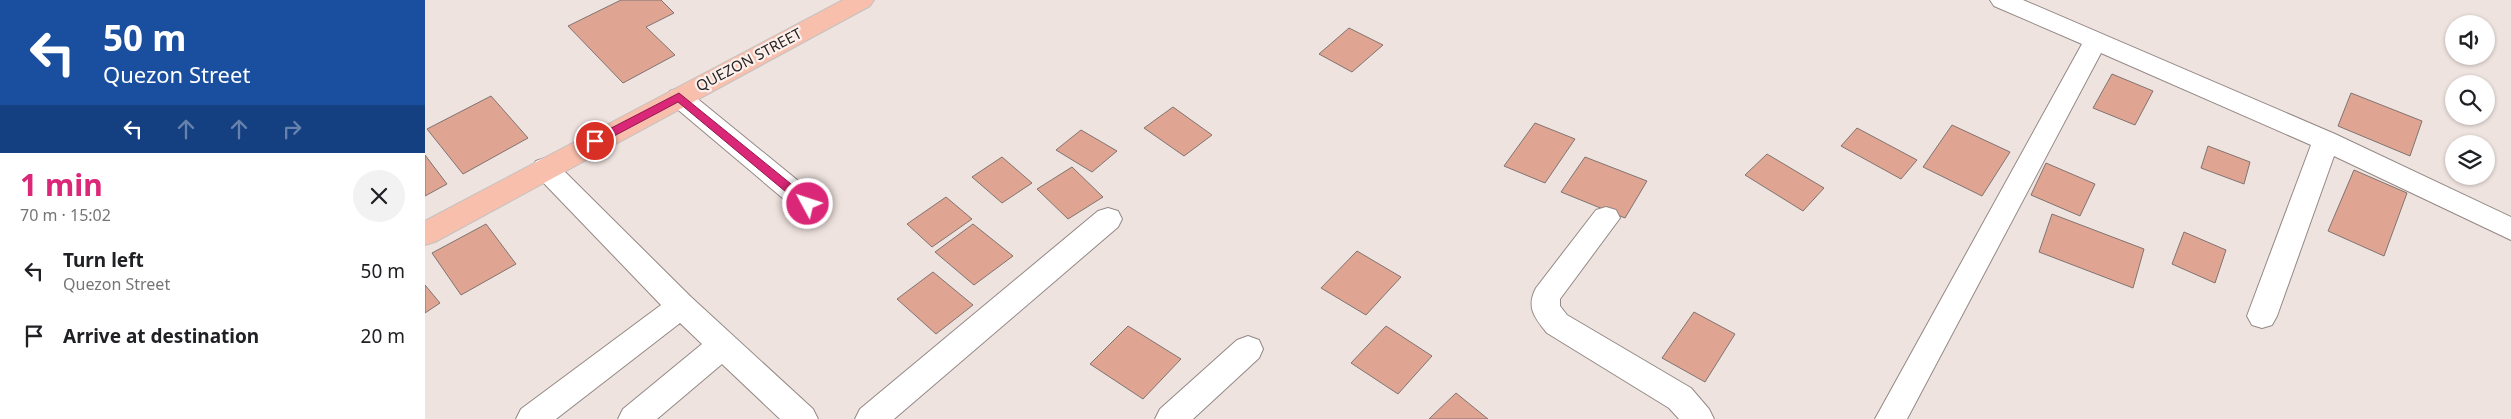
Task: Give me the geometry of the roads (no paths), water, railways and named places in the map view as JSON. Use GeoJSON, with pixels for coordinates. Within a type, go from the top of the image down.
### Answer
{"type":"FeatureCollection","features":[{"type":"Feature","properties":{"kind":"main road","name":"QUEZON STREET"},"geometry":{"type":"LineString","coordinates":[[425,234],[545,168],[862,0]]}},
{"type":"Feature","properties":{"kind":"street"},"geometry":{"type":"LineString","coordinates":[[2002,0],[2326,141],[2511,229]]}},
{"type":"Feature","properties":{"kind":"street"},"geometry":{"type":"LineString","coordinates":[[1891,419],[2096,40]]}},
{"type":"Feature","properties":{"kind":"street"},"geometry":{"type":"LineString","coordinates":[[679,97],[808,204]]}},
{"type":"Feature","properties":{"kind":"street"},"geometry":{"type":"LineString","coordinates":[[2262,316],[2326,141]]}},
{"type":"Feature","properties":{"kind":"street"},"geometry":{"type":"LineString","coordinates":[[545,168],[681,306],[724,344],[802,419]]}},
{"type":"Feature","properties":{"kind":"street"},"geometry":{"type":"LineString","coordinates":[[1606,218],[1547,296],[1545,309],[1557,324],[1680,398],[1698,419]]}},
{"type":"Feature","properties":{"kind":"street"},"geometry":{"type":"LineString","coordinates":[[871,419],[1108,219]]}},
{"type":"Feature","properties":{"kind":"street"},"geometry":{"type":"LineString","coordinates":[[531,419],[681,306]]}},
{"type":"Feature","properties":{"kind":"street"},"geometry":{"type":"LineString","coordinates":[[634,419],[724,344]]}},
{"type":"Feature","properties":{"kind":"street"},"geometry":{"type":"LineString","coordinates":[[1171,419],[1248,349]]}}]}
